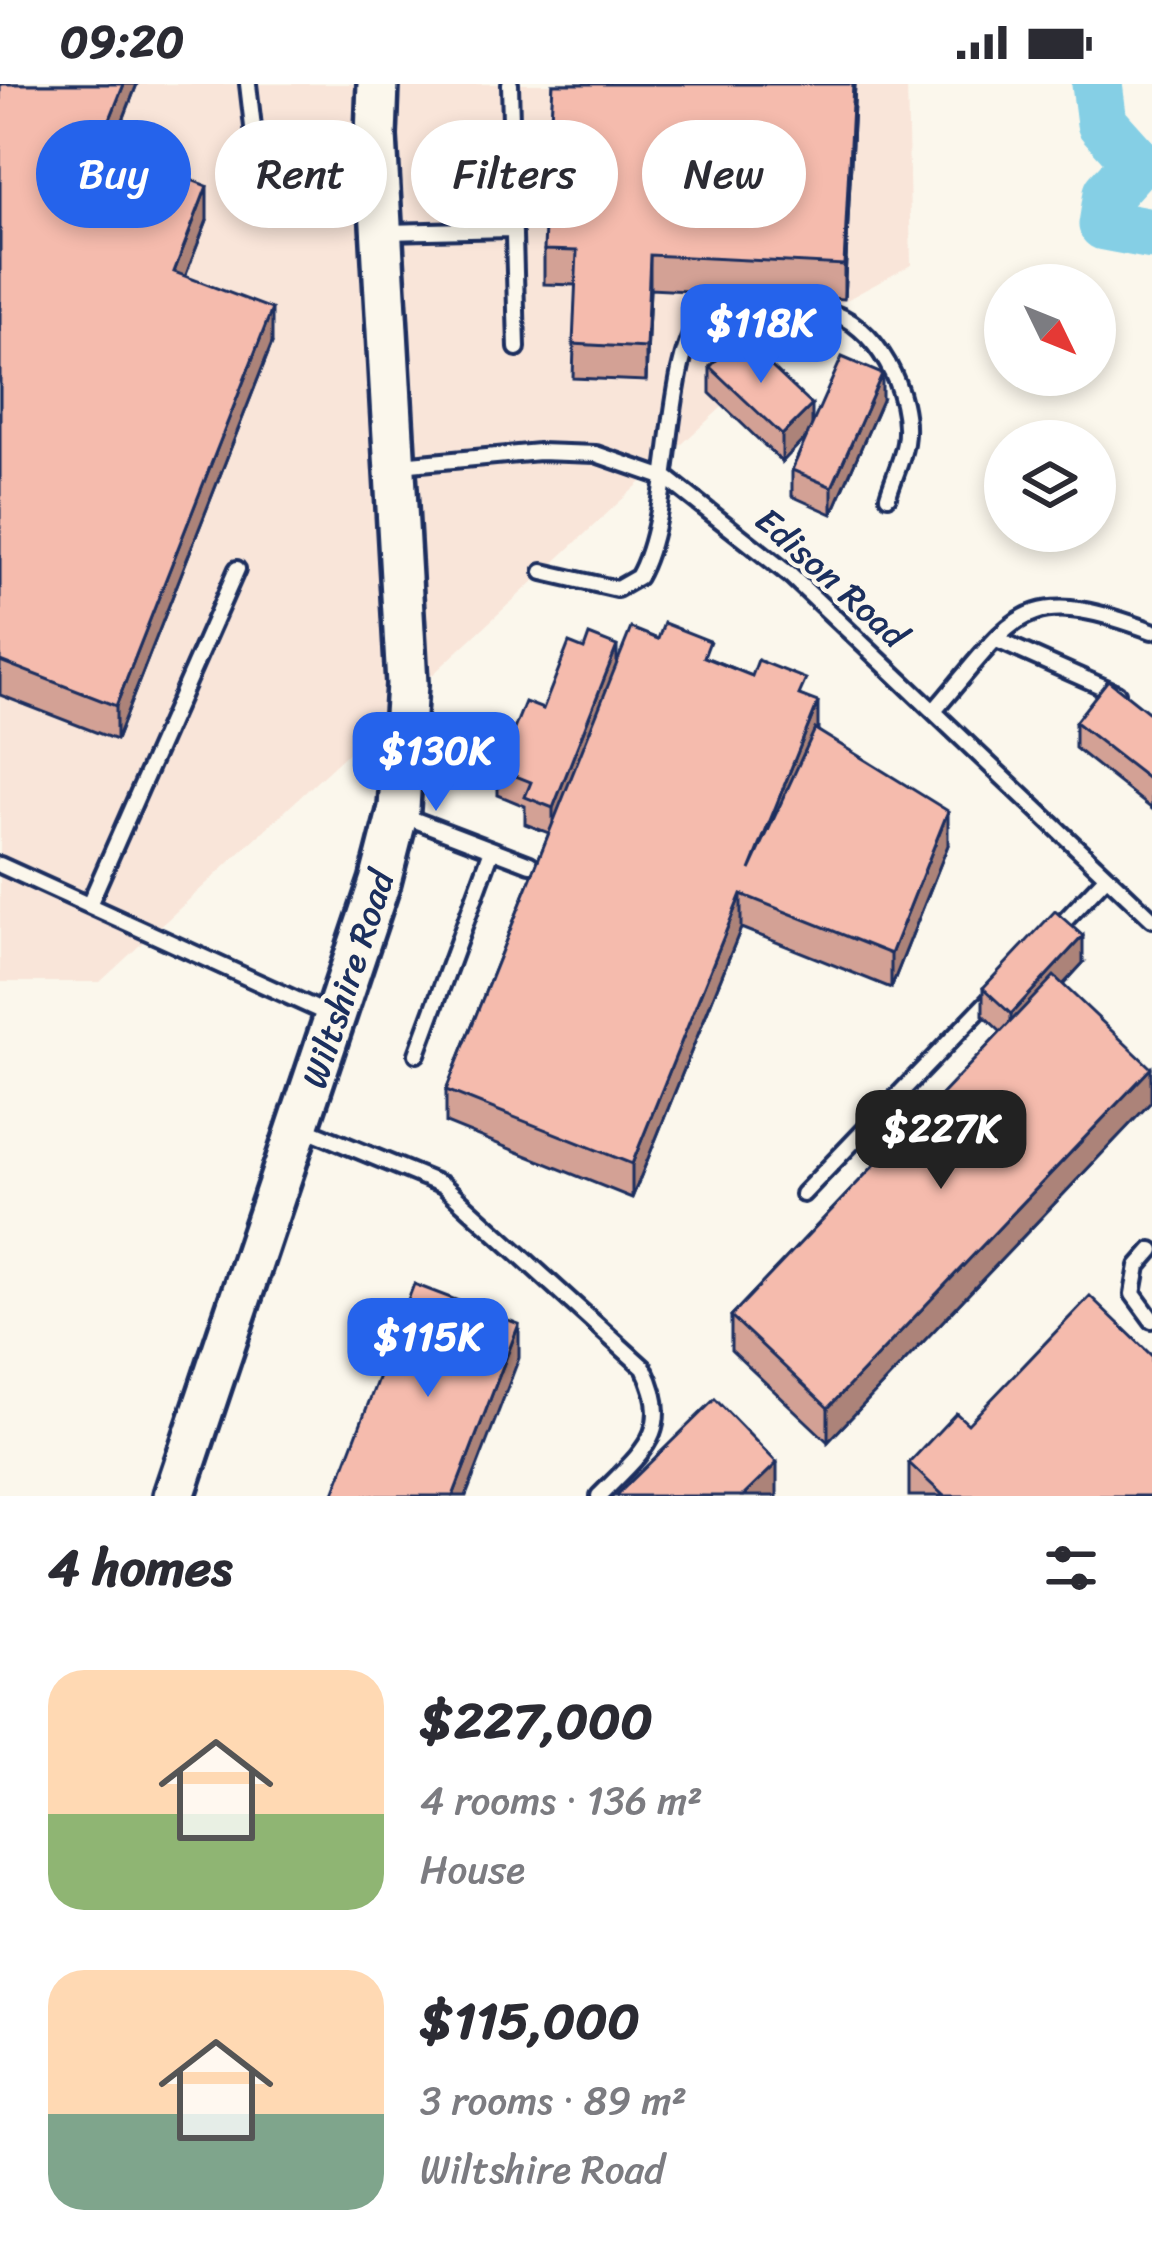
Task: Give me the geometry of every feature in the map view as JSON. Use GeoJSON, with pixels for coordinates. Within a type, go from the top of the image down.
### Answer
{"type":"FeatureCollection","features":[{"type":"Feature","properties":{"kind":"street","name":"Wiltshire Road"},"geometry":{"type":"LineString","coordinates":[[174,1496],[335,1017],[397,814],[407,684],[378,84]]}},
{"type":"Feature","properties":{"kind":"lane"},"geometry":{"type":"LineString","coordinates":[[248,84],[252,120]]}},
{"type":"Feature","properties":{"kind":"lane"},"geometry":{"type":"LineString","coordinates":[[510,84],[510,229],[517,348]]}},
{"type":"Feature","properties":{"kind":"lane"},"geometry":{"type":"LineString","coordinates":[[382,232],[510,229]]}},
{"type":"Feature","properties":{"kind":"lane"},"geometry":{"type":"LineString","coordinates":[[543,572],[617,589],[629,586],[644,566],[668,479],[692,326],[705,314],[826,311],[868,338],[889,366],[899,391],[905,444],[888,496]]}},
{"type":"Feature","properties":{"kind":"lane","name":"Edison Road"},"geometry":{"type":"LineString","coordinates":[[395,466],[539,452],[596,454],[634,463],[668,479],[791,576],[1152,919]]}},
{"type":"Feature","properties":{"kind":"lane"},"geometry":{"type":"LineString","coordinates":[[88,904],[237,569]]}},
{"type":"Feature","properties":{"kind":"lane"},"geometry":{"type":"LineString","coordinates":[[934,711],[1018,617],[1052,604],[1152,631]]}},
{"type":"Feature","properties":{"kind":"lane"},"geometry":{"type":"LineString","coordinates":[[997,640],[1138,705]]}},
{"type":"Feature","properties":{"kind":"lane"},"geometry":{"type":"LineString","coordinates":[[397,814],[530,864]]}},
{"type":"Feature","properties":{"kind":"lane"},"geometry":{"type":"LineString","coordinates":[[417,1054],[492,850]]}},
{"type":"Feature","properties":{"kind":"lane"},"geometry":{"type":"LineString","coordinates":[[0,865],[335,1017]]}},
{"type":"Feature","properties":{"kind":"lane"},"geometry":{"type":"LineString","coordinates":[[1043,943],[1107,876]]}},
{"type":"Feature","properties":{"kind":"lane"},"geometry":{"type":"LineString","coordinates":[[803,1193],[1011,976]]}},
{"type":"Feature","properties":{"kind":"lane"},"geometry":{"type":"LineString","coordinates":[[299,1126],[443,1185],[644,1368],[659,1399],[657,1427],[599,1496]]}},
{"type":"Feature","properties":{"kind":"lane"},"geometry":{"type":"LineString","coordinates":[[1152,1250],[1138,1266],[1133,1294],[1152,1320]]}},
{"type":"Feature","properties":{"kind":"shaded area"},"geometry":{"type":"Polygon","coordinates":[[[0,84],[907,84],[911,265],[826,311],[100,982],[0,982],[0,84]]]}},
{"type":"Feature","properties":{"kind":"building"},"geometry":{"type":"Polygon","coordinates":[[[0,84],[124,84],[110,120],[36,120],[36,228],[191,228],[174,272],[272,309],[116,706],[0,661],[0,84]]]}},
{"type":"Feature","properties":{"kind":"building"},"geometry":{"type":"Polygon","coordinates":[[[553,84],[853,84],[844,265],[650,255],[646,348],[573,344],[577,251],[544,250],[545,228],[618,228],[618,120],[551,120],[553,84]]]}},
{"type":"Feature","properties":{"kind":"building"},"geometry":{"type":"Polygon","coordinates":[[[191,180],[207,186],[191,228],[191,180]]]}},
{"type":"Feature","properties":{"kind":"building"},"geometry":{"type":"Polygon","coordinates":[[[739,336],[812,405],[782,435],[710,367],[739,336]]]}},
{"type":"Feature","properties":{"kind":"building"},"geometry":{"type":"Polygon","coordinates":[[[842,357],[882,374],[832,487],[792,470],[842,357]]]}},
{"type":"Feature","properties":{"kind":"building"},"geometry":{"type":"Polygon","coordinates":[[[664,623],[710,641],[704,657],[752,676],[758,660],[806,679],[799,695],[818,702],[750,870],[815,729],[948,811],[891,954],[741,894],[632,1164],[446,1090],[631,628],[658,639],[664,623]]]}},
{"type":"Feature","properties":{"kind":"building"},"geometry":{"type":"Polygon","coordinates":[[[589,635],[617,646],[553,808],[525,797],[531,782],[498,769],[525,702],[543,709],[569,643],[584,649],[589,635]]]}},
{"type":"Feature","properties":{"kind":"building"},"geometry":{"type":"Polygon","coordinates":[[[1108,680],[1152,715],[1152,782],[1075,722],[1108,680]]]}},
{"type":"Feature","properties":{"kind":"building"},"geometry":{"type":"Polygon","coordinates":[[[1055,911],[1083,936],[1011,1014],[983,988],[1055,911]]]}},
{"type":"Feature","properties":{"kind":"building"},"geometry":{"type":"Polygon","coordinates":[[[1054,976],[1151,1068],[828,1408],[731,1316],[1054,976]]]}},
{"type":"Feature","properties":{"kind":"building"},"geometry":{"type":"Polygon","coordinates":[[[414,1284],[519,1324],[453,1496],[333,1496],[414,1284]]]}},
{"type":"Feature","properties":{"kind":"building"},"geometry":{"type":"Polygon","coordinates":[[[1090,1296],[1152,1356],[1152,1496],[944,1496],[909,1463],[956,1413],[968,1424],[1090,1296]]]}},
{"type":"Feature","properties":{"kind":"building"},"geometry":{"type":"Polygon","coordinates":[[[715,1399],[777,1463],[743,1496],[616,1496],[715,1399]]]}},
{"type":"Feature","properties":{"kind":"waterway"},"geometry":{"type":"LineString","coordinates":[[1097,84],[1102,123],[1137,162],[1109,193],[1104,225],[1152,234]]}}]}
